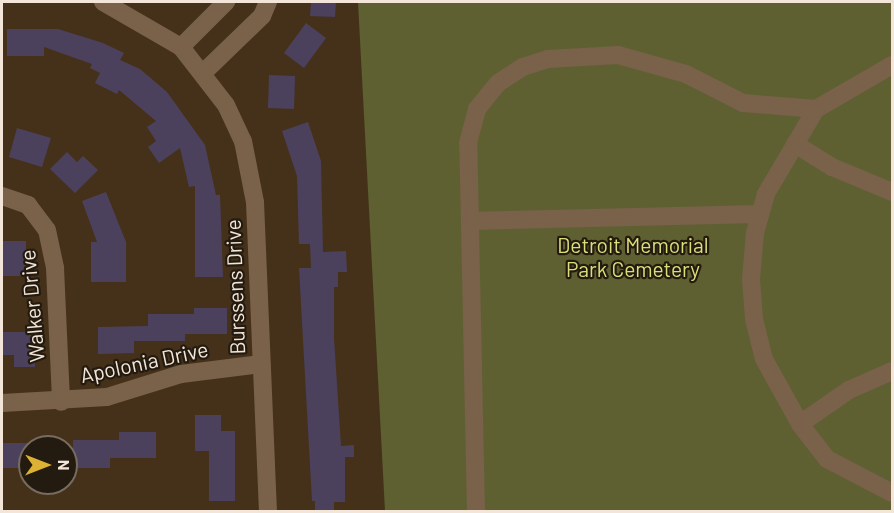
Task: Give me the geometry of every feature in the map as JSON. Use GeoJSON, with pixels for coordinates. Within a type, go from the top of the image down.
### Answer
{"type":"FeatureCollection","features":[{"type":"Feature","properties":{"kind":"street","name":"Burssens Drive"},"geometry":{"type":"LineString","coordinates":[[103,2],[114,4],[181,47],[204,72],[226,105],[251,172],[268,512]]}},
{"type":"Feature","properties":{"kind":"street"},"geometry":{"type":"LineString","coordinates":[[181,47],[226,2]]}},
{"type":"Feature","properties":{"kind":"street"},"geometry":{"type":"LineString","coordinates":[[204,72],[262,16],[268,2]]}},
{"type":"Feature","properties":{"kind":"street"},"geometry":{"type":"LineString","coordinates":[[476,512],[468,143],[477,109],[498,83],[523,67],[548,59],[618,55],[686,74],[743,103],[816,109]]}},
{"type":"Feature","properties":{"kind":"street"},"geometry":{"type":"LineString","coordinates":[[892,65],[816,109],[766,194],[759,214],[751,279],[754,319],[764,359],[801,424],[827,459],[892,493]]}},
{"type":"Feature","properties":{"kind":"street"},"geometry":{"type":"LineString","coordinates":[[795,144],[832,167],[892,192]]}},
{"type":"Feature","properties":{"kind":"street","name":"Walker Drive"},"geometry":{"type":"LineString","coordinates":[[2,196],[28,205],[47,230],[55,268],[61,402]]}},
{"type":"Feature","properties":{"kind":"street"},"geometry":{"type":"LineString","coordinates":[[471,221],[759,214]]}},
{"type":"Feature","properties":{"kind":"street","name":"Apolonia Drive"},"geometry":{"type":"LineString","coordinates":[[2,403],[61,402],[107,397],[181,374],[261,364]]}},
{"type":"Feature","properties":{"kind":"street"},"geometry":{"type":"LineString","coordinates":[[801,424],[849,390],[892,371]]}},
{"type":"Feature","properties":{"kind":"green space","name":"Detroit Memorial Park Cemetery"},"geometry":{"type":"Polygon","coordinates":[[[358,2],[892,2],[892,511],[385,511],[358,2]]]}},
{"type":"Feature","properties":{"kind":"building"},"geometry":{"type":"Polygon","coordinates":[[[311,2],[336,2],[335,17],[310,16],[311,2]]]}},
{"type":"Feature","properties":{"kind":"building"},"geometry":{"type":"Polygon","coordinates":[[[306,23],[326,38],[304,68],[284,53],[306,23]]]}},
{"type":"Feature","properties":{"kind":"building"},"geometry":{"type":"Polygon","coordinates":[[[7,29],[58,29],[103,43],[124,53],[120,60],[140,69],[167,92],[205,145],[216,195],[220,195],[223,277],[195,277],[195,186],[189,187],[180,148],[159,163],[148,147],[156,141],[147,127],[156,121],[119,90],[117,94],[95,83],[100,73],[90,68],[92,64],[44,47],[44,56],[7,56],[7,29]]]}},
{"type":"Feature","properties":{"kind":"building"},"geometry":{"type":"Polygon","coordinates":[[[269,75],[295,76],[294,109],[268,108],[269,75]]]}},
{"type":"Feature","properties":{"kind":"building"},"geometry":{"type":"Polygon","coordinates":[[[308,122],[321,161],[323,252],[346,251],[347,272],[338,272],[338,287],[334,287],[334,338],[341,446],[354,445],[354,457],[345,457],[345,502],[334,502],[334,512],[315,512],[315,501],[312,501],[299,268],[311,268],[310,244],[299,244],[297,176],[282,131],[308,122]]]}},
{"type":"Feature","properties":{"kind":"building"},"geometry":{"type":"Polygon","coordinates":[[[17,128],[51,138],[42,167],[9,157],[17,128]]]}},
{"type":"Feature","properties":{"kind":"building"},"geometry":{"type":"Polygon","coordinates":[[[67,152],[77,162],[83,156],[98,170],[75,193],[50,169],[67,152]]]}},
{"type":"Feature","properties":{"kind":"building"},"geometry":{"type":"Polygon","coordinates":[[[106,192],[126,242],[126,282],[91,282],[91,242],[97,242],[82,201],[106,192]]]}},
{"type":"Feature","properties":{"kind":"building"},"geometry":{"type":"Polygon","coordinates":[[[2,241],[26,241],[26,276],[2,276],[2,241]]]}},
{"type":"Feature","properties":{"kind":"building"},"geometry":{"type":"Polygon","coordinates":[[[194,308],[227,308],[227,334],[185,334],[185,341],[134,341],[134,353],[98,354],[98,327],[148,326],[148,314],[194,314],[194,308]]]}},
{"type":"Feature","properties":{"kind":"building"},"geometry":{"type":"Polygon","coordinates":[[[2,332],[35,332],[35,367],[14,367],[14,355],[2,355],[2,332]]]}},
{"type":"Feature","properties":{"kind":"building"},"geometry":{"type":"Polygon","coordinates":[[[195,415],[221,415],[221,431],[235,431],[235,501],[209,501],[209,451],[195,451],[195,415]]]}},
{"type":"Feature","properties":{"kind":"building"},"geometry":{"type":"Polygon","coordinates":[[[119,432],[156,432],[156,458],[110,458],[110,468],[78,468],[78,440],[119,440],[119,432]]]}},
{"type":"Feature","properties":{"kind":"building"},"geometry":{"type":"Polygon","coordinates":[[[2,443],[18,443],[18,468],[2,468],[2,443]]]}}]}
